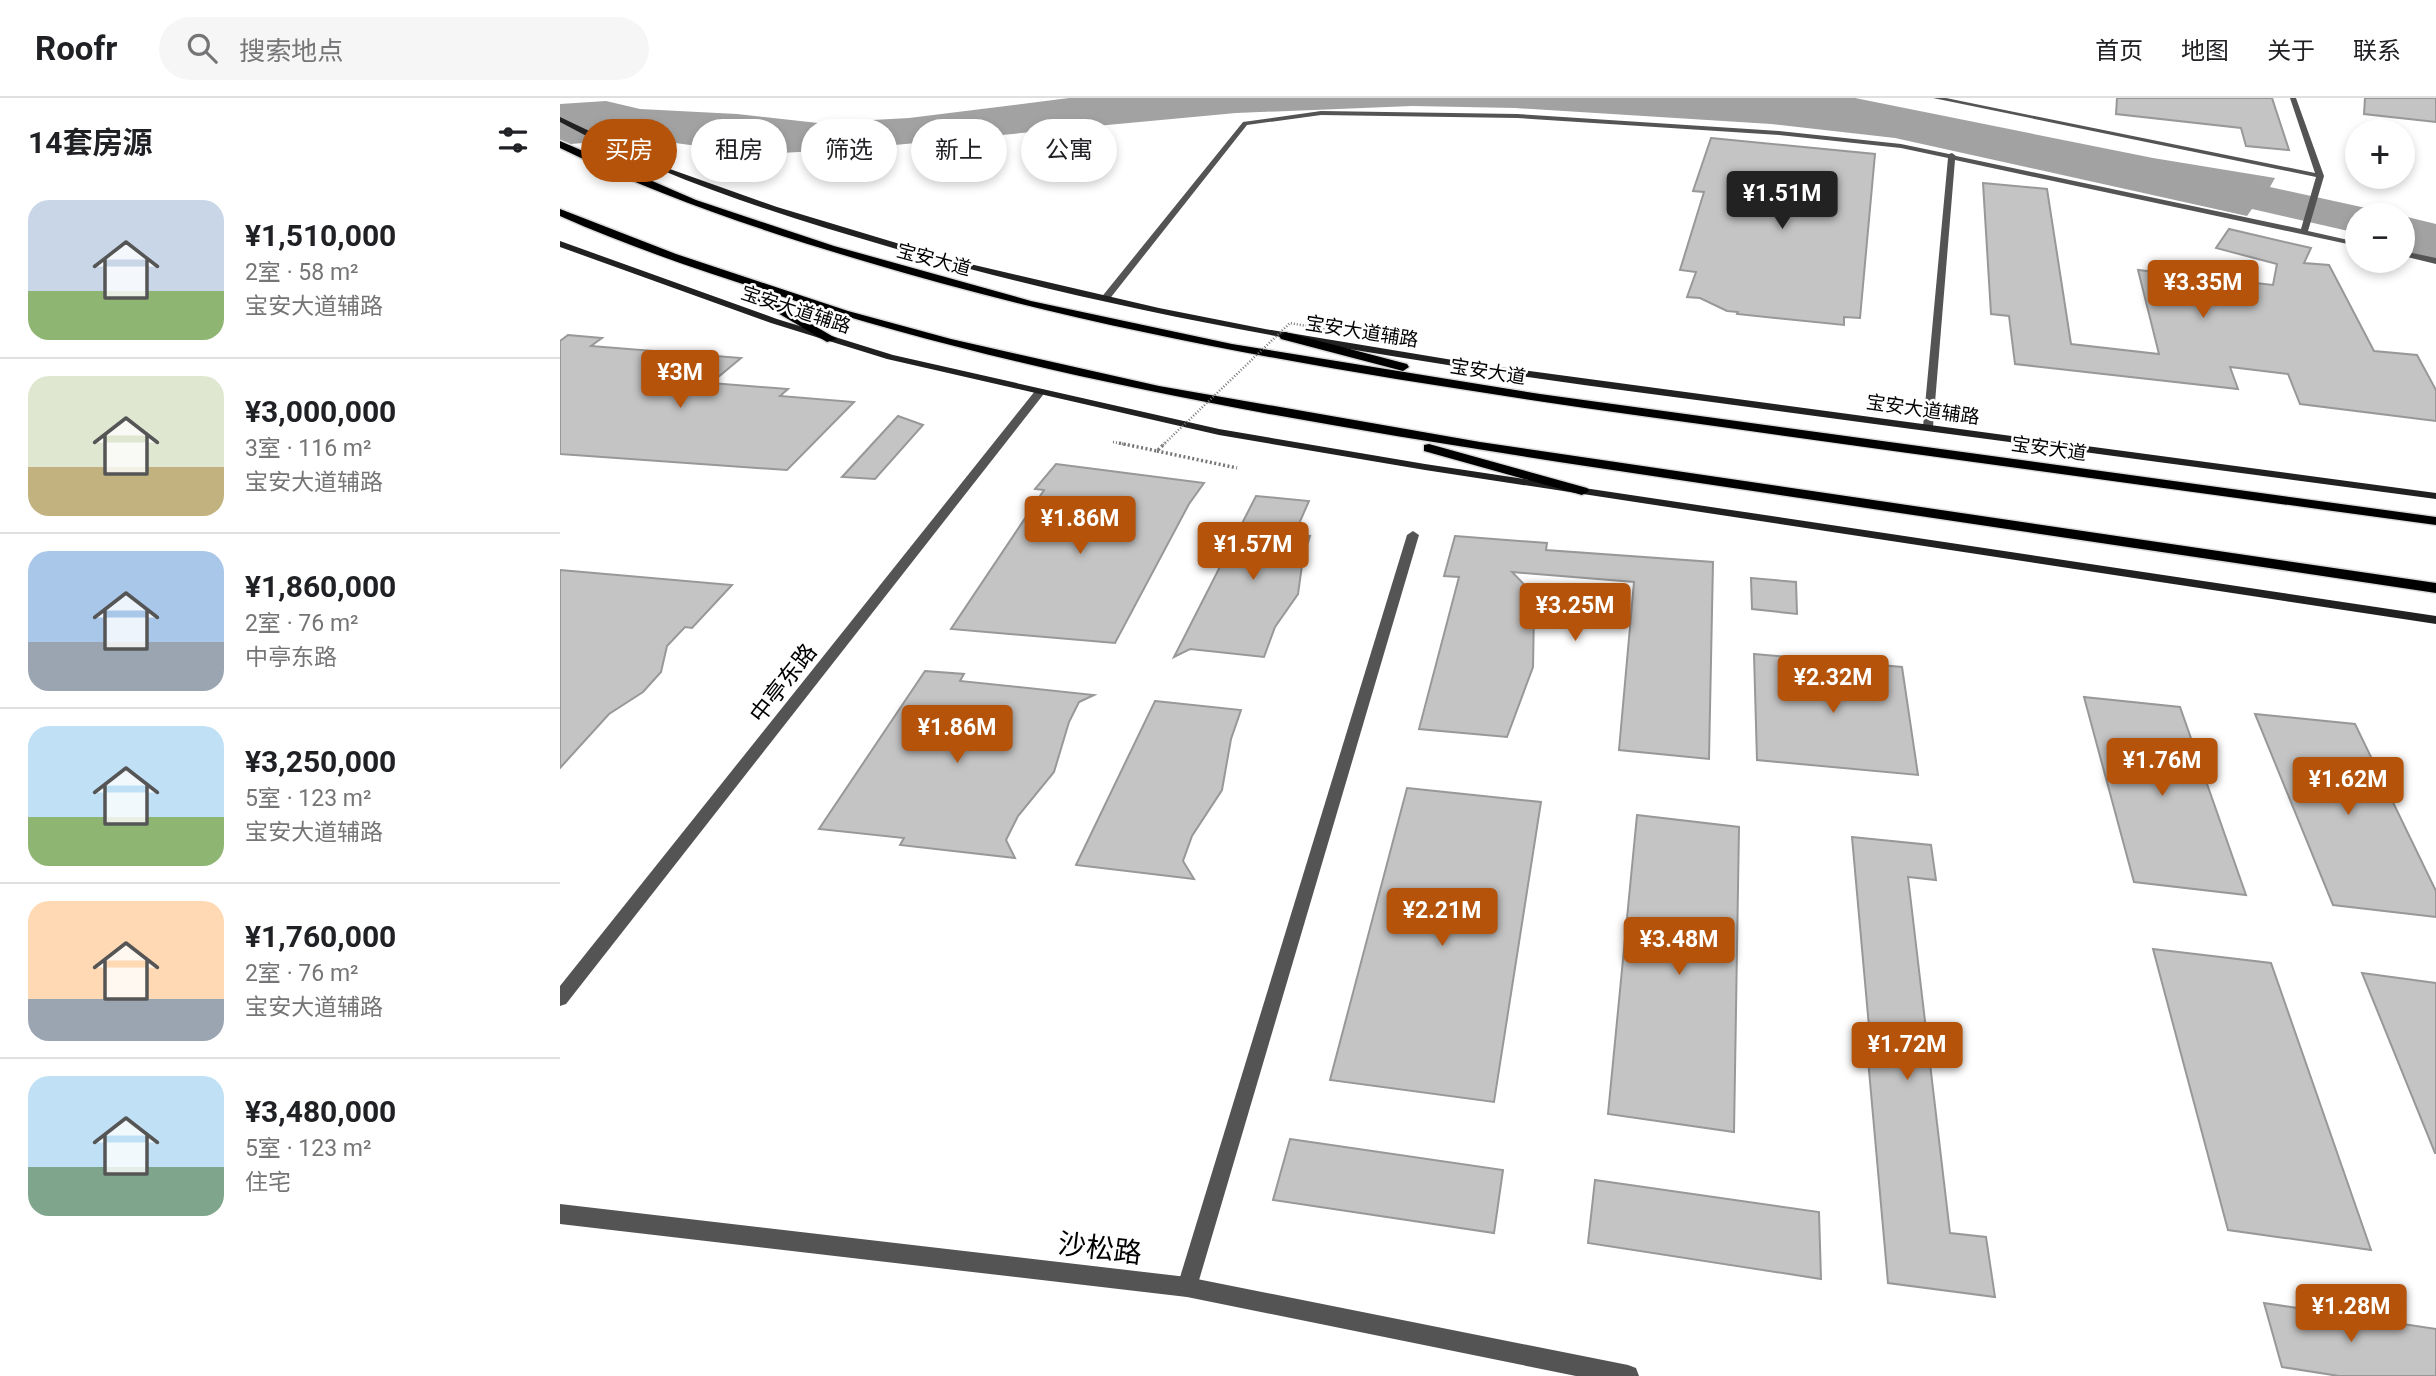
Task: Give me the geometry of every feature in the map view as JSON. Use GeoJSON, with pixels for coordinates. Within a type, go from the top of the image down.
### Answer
{"type":"FeatureCollection","features":[{"type":"Feature","properties":{"kind":"main road","name":"宝安大道辅路"},"geometry":{"type":"LineString","coordinates":[[560,119],[621,149],[717,189],[818,223],[930,258],[1105,299],[1285,335],[1509,372],[2436,496]]}},
{"type":"Feature","properties":{"kind":"main road","name":"宝安大道"},"geometry":{"type":"LineString","coordinates":[[560,144],[686,199],[903,272],[1147,330],[1310,362],[1498,393],[2436,521]]}},
{"type":"Feature","properties":{"kind":"main road"},"geometry":{"type":"LineString","coordinates":[[560,212],[600,230],[712,270],[923,337],[1242,407],[2436,588]]}},
{"type":"Feature","properties":{"kind":"main road","name":"宝安大道辅路"},"geometry":{"type":"LineString","coordinates":[[560,244],[774,321],[890,357],[1219,432],[1582,491],[2436,620]]}},
{"type":"Feature","properties":{"kind":"main road"},"geometry":{"type":"LineString","coordinates":[[712,270],[831,339]]}},
{"type":"Feature","properties":{"kind":"main road"},"geometry":{"type":"LineString","coordinates":[[1285,335],[1498,393]]}},
{"type":"Feature","properties":{"kind":"main road"},"geometry":{"type":"LineString","coordinates":[[1345,424],[1582,491]]}},
{"type":"Feature","properties":{"kind":"street"},"geometry":{"type":"LineString","coordinates":[[1936,98],[2320,176]]}},
{"type":"Feature","properties":{"kind":"street"},"geometry":{"type":"LineString","coordinates":[[2293,98],[2320,176],[2304,232]]}},
{"type":"Feature","properties":{"kind":"street"},"geometry":{"type":"LineString","coordinates":[[1105,299],[1245,123],[1321,113],[1422,112],[1517,116],[1779,133],[1901,146],[2345,241]]}},
{"type":"Feature","properties":{"kind":"street"},"geometry":{"type":"LineString","coordinates":[[1928,427],[1952,155]]}},
{"type":"Feature","properties":{"kind":"street"},"geometry":{"type":"LineString","coordinates":[[2415,257],[2436,261]]}},
{"type":"Feature","properties":{"kind":"street","name":"中亭东路"},"geometry":{"type":"LineString","coordinates":[[560,999],[1039,393]]}},
{"type":"Feature","properties":{"kind":"street"},"geometry":{"type":"LineString","coordinates":[[1187,1287],[1413,535]]}},
{"type":"Feature","properties":{"kind":"street","name":"沙松路"},"geometry":{"type":"LineString","coordinates":[[560,1214],[1187,1287],[1628,1376]]}},
{"type":"Feature","properties":{"kind":"path"},"geometry":{"type":"LineString","coordinates":[[1157,451],[1290,323],[1335,331]]}},
{"type":"Feature","properties":{"kind":"path"},"geometry":{"type":"LineString","coordinates":[[1113,442],[1237,468]]}},
{"type":"Feature","properties":{"kind":"shaded area"},"geometry":{"type":"Polygon","coordinates":[[[1069,98],[1855,98],[2153,158],[2275,178],[2270,187],[2345,203],[2345,230],[2252,209],[2247,216],[1895,138],[1771,124],[1515,108],[1412,106],[1236,113],[1117,124],[1117,119],[1021,119],[1021,133],[1007,134],[1007,119],[911,119],[911,143],[897,145],[897,119],[891,119],[1069,98]]]}},
{"type":"Feature","properties":{"kind":"shaded area"},"geometry":{"type":"Polygon","coordinates":[[[606,101],[640,109],[782,119],[691,119],[691,145],[677,143],[677,119],[581,119],[581,143],[560,145],[560,104],[606,101]]]}},
{"type":"Feature","properties":{"kind":"shaded area"},"geometry":{"type":"Polygon","coordinates":[[[787,120],[801,121],[801,152],[787,153],[787,120]]]}},
{"type":"Feature","properties":{"kind":"shaded area"},"geometry":{"type":"Polygon","coordinates":[[[2415,219],[2436,224],[2436,259],[2415,254],[2415,219]]]}},
{"type":"Feature","properties":{"kind":"building"},"geometry":{"type":"Polygon","coordinates":[[[2117,98],[2272,98],[2289,150],[2246,146],[2241,128],[2116,114],[2117,98]]]}},
{"type":"Feature","properties":{"kind":"building"},"geometry":{"type":"Polygon","coordinates":[[[2365,98],[2436,98],[2436,122],[2364,114],[2365,98]]]}},
{"type":"Feature","properties":{"kind":"building"},"geometry":{"type":"Polygon","coordinates":[[[1711,138],[1875,154],[1860,318],[1844,317],[1844,325],[1737,314],[1738,312],[1727,311],[1700,298],[1687,297],[1696,272],[1680,270],[1704,192],[1693,191],[1711,138]]]}},
{"type":"Feature","properties":{"kind":"building"},"geometry":{"type":"Polygon","coordinates":[[[1983,183],[2047,189],[2071,344],[2159,354],[2138,270],[2273,285],[2277,264],[2216,248],[2229,229],[2311,248],[2304,263],[2329,265],[2374,351],[2417,355],[2436,390],[2436,421],[2300,404],[2288,374],[2230,367],[2238,389],[2015,364],[2009,316],[1991,314],[1983,183]]]}},
{"type":"Feature","properties":{"kind":"building"},"geometry":{"type":"Polygon","coordinates":[[[568,335],[602,338],[591,346],[741,358],[711,383],[788,389],[780,396],[854,402],[787,470],[560,454],[560,341],[568,335]]]}},
{"type":"Feature","properties":{"kind":"building"},"geometry":{"type":"Polygon","coordinates":[[[898,416],[923,425],[875,479],[842,477],[898,416]]]}},
{"type":"Feature","properties":{"kind":"building"},"geometry":{"type":"Polygon","coordinates":[[[1056,464],[1204,483],[1189,504],[1115,643],[951,629],[1044,490],[1035,489],[1056,464]]]}},
{"type":"Feature","properties":{"kind":"building"},"geometry":{"type":"Polygon","coordinates":[[[1256,496],[1309,501],[1294,535],[1310,536],[1303,558],[1298,594],[1275,627],[1264,657],[1190,649],[1174,657],[1256,496]]]}},
{"type":"Feature","properties":{"kind":"building"},"geometry":{"type":"Polygon","coordinates":[[[1455,536],[1547,543],[1546,550],[1713,562],[1709,759],[1619,750],[1634,582],[1512,572],[1544,605],[1534,610],[1533,667],[1507,737],[1419,729],[1459,577],[1444,576],[1455,536]]]}},
{"type":"Feature","properties":{"kind":"building"},"geometry":{"type":"Polygon","coordinates":[[[560,570],[732,585],[692,628],[685,627],[667,646],[661,672],[643,692],[609,714],[560,768],[560,570]]]}},
{"type":"Feature","properties":{"kind":"building"},"geometry":{"type":"Polygon","coordinates":[[[1751,578],[1796,582],[1797,614],[1752,609],[1751,578]]]}},
{"type":"Feature","properties":{"kind":"building"},"geometry":{"type":"Polygon","coordinates":[[[1754,654],[1902,667],[1918,775],[1757,760],[1754,654]]]}},
{"type":"Feature","properties":{"kind":"building"},"geometry":{"type":"Polygon","coordinates":[[[925,671],[964,674],[960,681],[1094,695],[1079,702],[1069,722],[1054,772],[1018,816],[1006,840],[1015,858],[900,845],[904,838],[819,829],[925,671]]]}},
{"type":"Feature","properties":{"kind":"building"},"geometry":{"type":"Polygon","coordinates":[[[2084,697],[2180,707],[2246,895],[2134,882],[2084,697]]]}},
{"type":"Feature","properties":{"kind":"building"},"geometry":{"type":"Polygon","coordinates":[[[1155,701],[1241,710],[1231,739],[1222,790],[1192,836],[1183,861],[1194,879],[1076,865],[1155,701]]]}},
{"type":"Feature","properties":{"kind":"building"},"geometry":{"type":"Polygon","coordinates":[[[2255,714],[2355,724],[2436,891],[2436,917],[2333,905],[2255,714]]]}},
{"type":"Feature","properties":{"kind":"building"},"geometry":{"type":"Polygon","coordinates":[[[1407,788],[1541,802],[1494,1102],[1330,1080],[1407,788]]]}},
{"type":"Feature","properties":{"kind":"building"},"geometry":{"type":"Polygon","coordinates":[[[1637,815],[1739,827],[1734,1132],[1608,1114],[1637,815]]]}},
{"type":"Feature","properties":{"kind":"building"},"geometry":{"type":"Polygon","coordinates":[[[1852,837],[1931,845],[1936,880],[1908,877],[1950,1233],[1986,1237],[1995,1297],[1888,1283],[1852,837]]]}},
{"type":"Feature","properties":{"kind":"building"},"geometry":{"type":"Polygon","coordinates":[[[2153,949],[2271,963],[2371,1250],[2228,1230],[2153,949]]]}},
{"type":"Feature","properties":{"kind":"building"},"geometry":{"type":"Polygon","coordinates":[[[2362,973],[2436,983],[2436,1153],[2435,1153],[2362,973]]]}},
{"type":"Feature","properties":{"kind":"building"},"geometry":{"type":"Polygon","coordinates":[[[1290,1139],[1503,1170],[1494,1233],[1273,1200],[1290,1139]]]}},
{"type":"Feature","properties":{"kind":"building"},"geometry":{"type":"Polygon","coordinates":[[[1595,1180],[1819,1212],[1821,1279],[1588,1243],[1595,1180]]]}},
{"type":"Feature","properties":{"kind":"building"},"geometry":{"type":"Polygon","coordinates":[[[2264,1303],[2436,1329],[2436,1376],[2339,1376],[2282,1367],[2264,1303]]]}}]}
